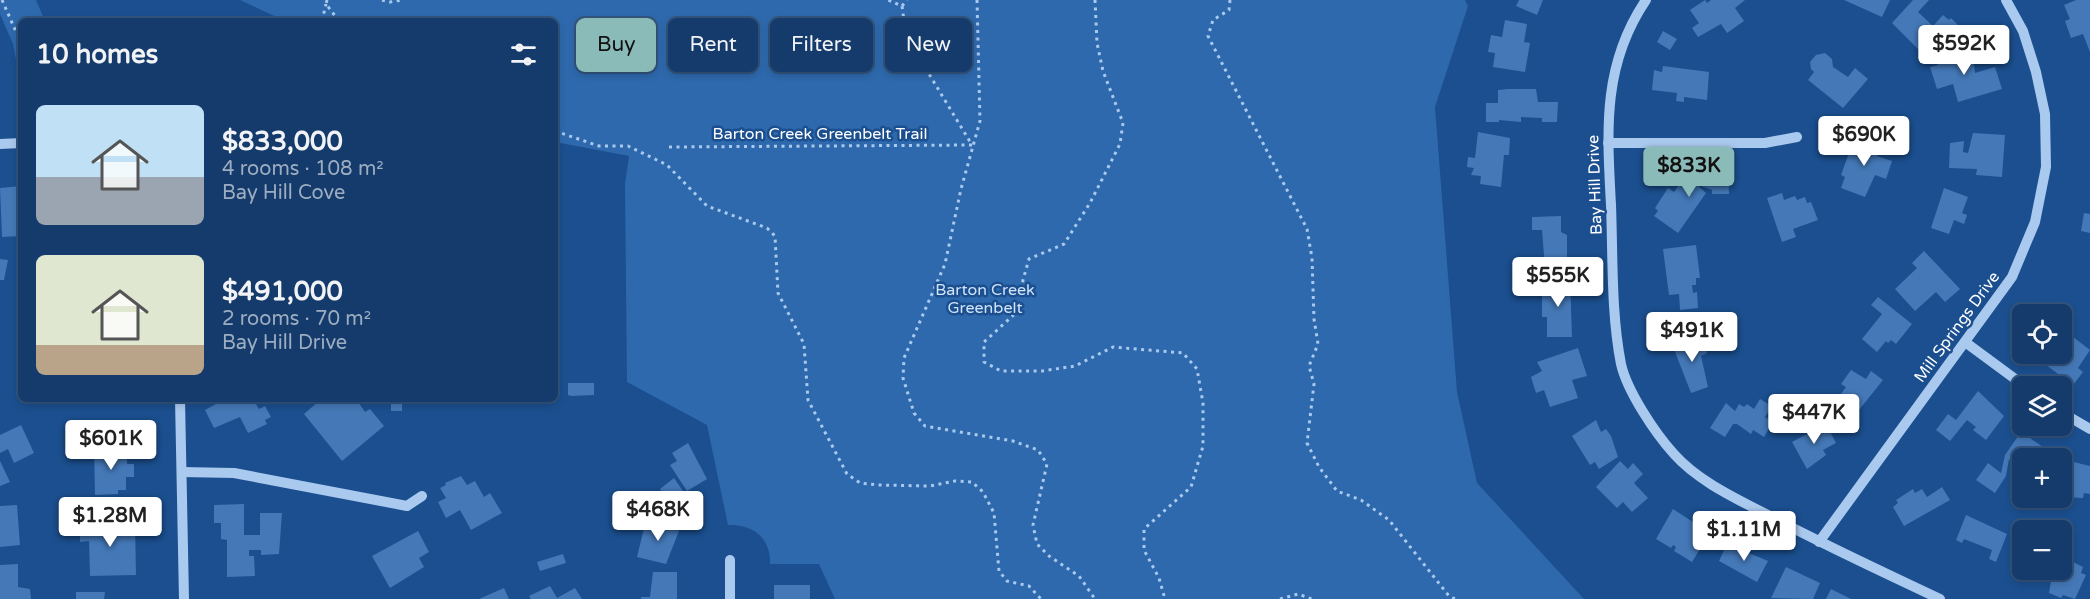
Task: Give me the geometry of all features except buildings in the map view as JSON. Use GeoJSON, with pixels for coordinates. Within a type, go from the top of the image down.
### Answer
{"type":"FeatureCollection","features":[{"type":"Feature","properties":{"kind":"street","name":"Bay Hill Drive"},"geometry":{"type":"LineString","coordinates":[[1646,0],[1634,19],[1617,61],[1608,102],[1616,323],[1622,366],[1640,406],[1674,455],[1718,489],[1819,542],[1940,599]]}},
{"type":"Feature","properties":{"kind":"street","name":"Mill Springs Drive"},"geometry":{"type":"LineString","coordinates":[[1819,542],[2013,277],[2035,222],[2046,167],[2045,114],[2036,72],[2023,31],[2006,0]]}},
{"type":"Feature","properties":{"kind":"street"},"geometry":{"type":"LineString","coordinates":[[1608,143],[1765,143],[1797,138]]}},
{"type":"Feature","properties":{"kind":"street"},"geometry":{"type":"LineString","coordinates":[[0,144],[18,143]]}},
{"type":"Feature","properties":{"kind":"street"},"geometry":{"type":"LineString","coordinates":[[1965,342],[2012,377]]}},
{"type":"Feature","properties":{"kind":"street"},"geometry":{"type":"LineString","coordinates":[[180,402],[184,599]]}},
{"type":"Feature","properties":{"kind":"street"},"geometry":{"type":"LineString","coordinates":[[2072,418],[2090,429]]}},
{"type":"Feature","properties":{"kind":"street"},"geometry":{"type":"LineString","coordinates":[[182,471],[234,473],[407,506],[422,496]]}},
{"type":"Feature","properties":{"kind":"street"},"geometry":{"type":"LineString","coordinates":[[730,560],[730,599]]}},
{"type":"Feature","properties":{"kind":"path"},"geometry":{"type":"LineString","coordinates":[[2,0],[18,36]]}},
{"type":"Feature","properties":{"kind":"path"},"geometry":{"type":"LineString","coordinates":[[382,0],[390,2],[402,0]]}},
{"type":"Feature","properties":{"kind":"path"},"geometry":{"type":"LineString","coordinates":[[888,0],[902,6]]}},
{"type":"Feature","properties":{"kind":"path"},"geometry":{"type":"LineString","coordinates":[[907,0],[902,6],[906,36],[972,145]]}},
{"type":"Feature","properties":{"kind":"path"},"geometry":{"type":"LineString","coordinates":[[976,0],[980,121],[972,145],[945,264],[904,358],[903,378],[914,413],[925,426],[1013,441],[1038,450],[1047,464],[1033,525],[1037,544],[1049,556],[1079,576],[1095,599]]}},
{"type":"Feature","properties":{"kind":"path"},"geometry":{"type":"LineString","coordinates":[[1095,0],[1097,42],[1103,71],[1123,123],[1120,144],[1064,244],[1029,259],[1018,311],[984,342],[984,362],[1001,371],[1042,371],[1075,366],[1113,347],[1183,353],[1197,369],[1203,403],[1203,447],[1191,487],[1144,529],[1144,550],[1160,578],[1165,599]]}},
{"type":"Feature","properties":{"kind":"path"},"geometry":{"type":"LineString","coordinates":[[1230,0],[1229,10],[1213,20],[1208,36],[1306,229],[1312,258],[1313,310],[1318,344],[1309,366],[1314,384],[1307,443],[1319,467],[1337,491],[1361,501],[1389,520],[1449,596],[1455,599]]}},
{"type":"Feature","properties":{"kind":"path"},"geometry":{"type":"LineString","coordinates":[[323,18],[326,2]]}},
{"type":"Feature","properties":{"kind":"path"},"geometry":{"type":"LineString","coordinates":[[326,2],[337,18]]}},
{"type":"Feature","properties":{"kind":"path"},"geometry":{"type":"LineString","coordinates":[[558,132],[599,146],[628,146],[667,165],[707,206],[767,228],[775,236],[778,293],[804,344],[808,400],[847,474],[860,483],[930,486],[955,481],[972,482],[983,492],[994,513],[999,571],[1007,581],[1029,586],[1041,599]]}},
{"type":"Feature","properties":{"kind":"path","name":"Barton Creek Greenbelt Trail"},"geometry":{"type":"LineString","coordinates":[[669,147],[972,145]]}},
{"type":"Feature","properties":{"kind":"path"},"geometry":{"type":"LineString","coordinates":[[1280,599],[1298,594],[1312,599]]}},
{"type":"Feature","properties":{"kind":"green space"},"geometry":{"type":"Polygon","coordinates":[[[0,0],[36,0],[44,18],[18,18],[18,70],[13,44],[0,14],[0,0]]]}},
{"type":"Feature","properties":{"kind":"green space","name":"Barton Creek Greenbelt"},"geometry":{"type":"Polygon","coordinates":[[[240,0],[1465,0],[1468,6],[1435,107],[1457,392],[1477,483],[1584,599],[835,599],[819,564],[770,564],[770,555],[759,534],[745,527],[728,525],[707,425],[627,382],[625,184],[629,156],[558,143],[558,18],[279,18],[240,0]]]}}]}
